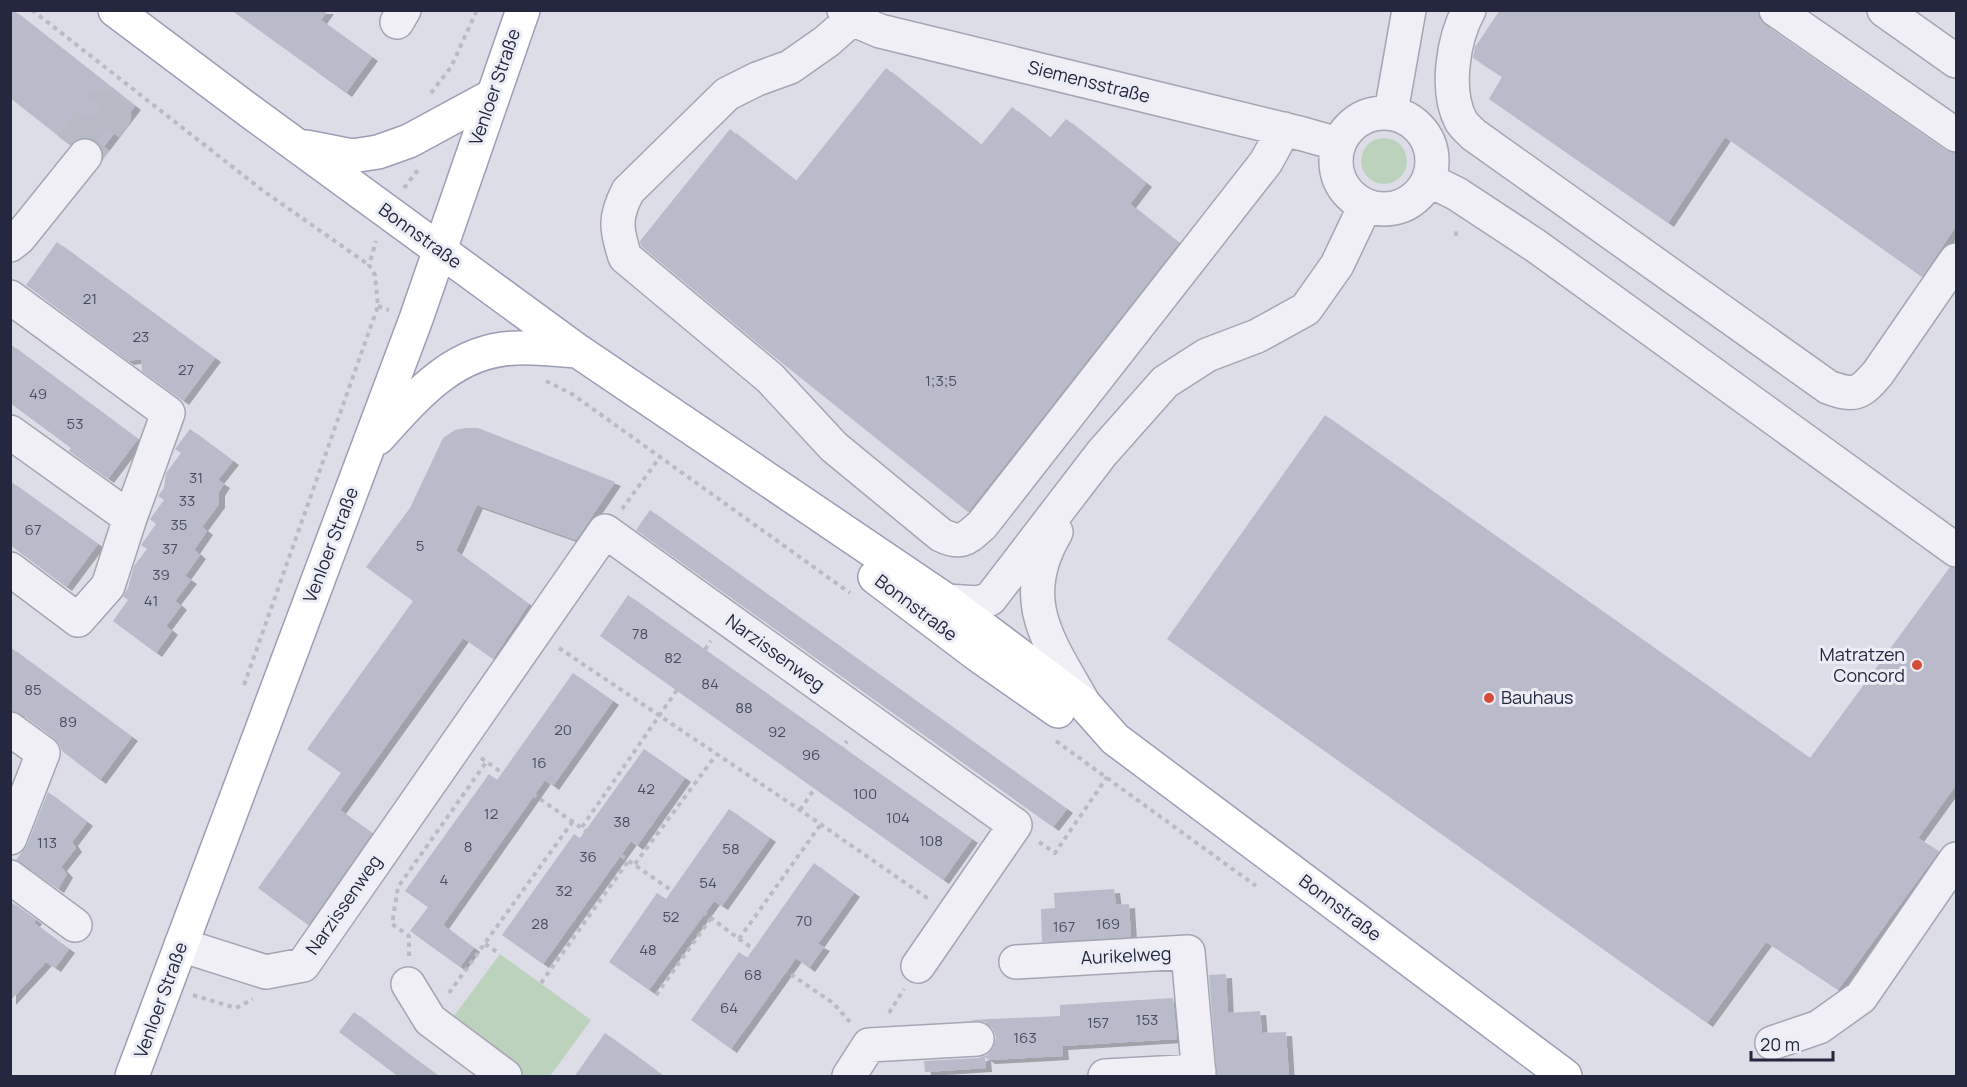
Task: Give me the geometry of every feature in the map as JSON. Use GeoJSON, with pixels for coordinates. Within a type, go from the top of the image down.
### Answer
{"type":"FeatureCollection","features":[{"type":"Feature","properties":{"kind":"main road","name":"Bonnstraße"},"geometry":{"type":"LineString","coordinates":[[115,10],[578,351],[947,601],[1084,704],[1116,740],[1565,1077]]}},
{"type":"Feature","properties":{"kind":"main road","name":"Venloer Straße"},"geometry":{"type":"LineString","coordinates":[[132,1077],[440,250],[523,10]]}},
{"type":"Feature","properties":{"kind":"main road"},"geometry":{"type":"LineString","coordinates":[[296,145],[352,156],[378,152],[409,141],[492,96]]}},
{"type":"Feature","properties":{"kind":"main road"},"geometry":{"type":"LineString","coordinates":[[366,451],[412,400],[459,363],[495,350],[518,348],[578,351]]}},
{"type":"Feature","properties":{"kind":"main road","name":"Bonnstraße"},"geometry":{"type":"LineString","coordinates":[[730,455],[830,543],[978,655],[1085,729],[1116,740]]}},
{"type":"Feature","properties":{"kind":"street"},"geometry":{"type":"LineString","coordinates":[[1391,112],[1409,10]]}},
{"type":"Feature","properties":{"kind":"street"},"geometry":{"type":"LineString","coordinates":[[1469,10],[1455,48],[1454,100],[1462,122],[1474,135],[1828,387],[1844,393],[1857,393],[1865,388],[1878,373],[1956,260]]}},
{"type":"Feature","properties":{"kind":"street"},"geometry":{"type":"LineString","coordinates":[[1776,10],[1956,135]]}},
{"type":"Feature","properties":{"kind":"street"},"geometry":{"type":"LineString","coordinates":[[1884,10],[1956,61]]}},
{"type":"Feature","properties":{"kind":"street"},"geometry":{"type":"LineString","coordinates":[[848,15],[827,41],[790,67],[756,79],[727,94],[628,191],[619,210],[618,236],[625,257],[770,378],[834,447],[941,535],[954,541],[966,539],[982,525],[1259,171],[1284,129]]}},
{"type":"Feature","properties":{"kind":"street","name":"Siemensstraße"},"geometry":{"type":"LineString","coordinates":[[848,15],[880,31],[1338,144]]}},
{"type":"Feature","properties":{"kind":"street"},"geometry":{"type":"LineString","coordinates":[[1391,112],[1417,124],[1427,138],[1433,158],[1429,180],[1418,196],[1406,204],[1390,209],[1365,206],[1345,190],[1340,182],[1335,166],[1338,144],[1352,123],[1372,113],[1391,112]]}},
{"type":"Feature","properties":{"kind":"street"},"geometry":{"type":"LineString","coordinates":[[10,226],[78,151],[19,238],[10,244]]}},
{"type":"Feature","properties":{"kind":"street"},"geometry":{"type":"LineString","coordinates":[[1429,180],[1457,194],[1536,246],[1956,550]]}},
{"type":"Feature","properties":{"kind":"street"},"geometry":{"type":"LineString","coordinates":[[947,601],[978,603],[990,599],[1102,453],[1165,382],[1207,355],[1257,336],[1306,309],[1337,266],[1365,206]]}},
{"type":"Feature","properties":{"kind":"street"},"geometry":{"type":"LineString","coordinates":[[10,297],[168,413],[108,585],[78,620],[10,569]]}},
{"type":"Feature","properties":{"kind":"street"},"geometry":{"type":"LineString","coordinates":[[10,432],[130,518]]}},
{"type":"Feature","properties":{"kind":"street"},"geometry":{"type":"LineString","coordinates":[[1084,704],[1046,636],[1038,608],[1036,588],[1046,548],[1102,453]]}},
{"type":"Feature","properties":{"kind":"street","name":"Narzissenweg"},"geometry":{"type":"LineString","coordinates":[[181,945],[266,972],[303,965],[605,531],[1015,825]]}},
{"type":"Feature","properties":{"kind":"street"},"geometry":{"type":"LineString","coordinates":[[10,729],[43,753],[10,838]]}},
{"type":"Feature","properties":{"kind":"street"},"geometry":{"type":"LineString","coordinates":[[918,966],[1015,825]]}},
{"type":"Feature","properties":{"kind":"street"},"geometry":{"type":"LineString","coordinates":[[1772,1043],[1819,1027],[1861,997],[1956,859]]}},
{"type":"Feature","properties":{"kind":"street"},"geometry":{"type":"LineString","coordinates":[[10,877],[75,925]]}},
{"type":"Feature","properties":{"kind":"street","name":"Aurikelweg"},"geometry":{"type":"LineString","coordinates":[[1016,962],[1188,952],[1199,1074],[1124,1076]]}},
{"type":"Feature","properties":{"kind":"street"},"geometry":{"type":"LineString","coordinates":[[408,984],[430,1020],[505,1077]]}},
{"type":"Feature","properties":{"kind":"street"},"geometry":{"type":"LineString","coordinates":[[849,1077],[869,1045],[977,1039]]}},
{"type":"Feature","properties":{"kind":"path"},"geometry":{"type":"LineString","coordinates":[[32,10],[262,190],[369,265],[375,275],[378,306],[243,686]]}},
{"type":"Feature","properties":{"kind":"path"},"geometry":{"type":"LineString","coordinates":[[427,97],[451,67],[467,37],[477,10]]}},
{"type":"Feature","properties":{"kind":"path"},"geometry":{"type":"LineString","coordinates":[[369,265],[385,210],[419,169],[409,141]]}},
{"type":"Feature","properties":{"kind":"path"},"geometry":{"type":"LineString","coordinates":[[605,531],[660,457]]}},
{"type":"Feature","properties":{"kind":"path"},"geometry":{"type":"LineString","coordinates":[[582,827],[727,618]]}},
{"type":"Feature","properties":{"kind":"path"},"geometry":{"type":"LineString","coordinates":[[535,632],[800,810],[952,916]]}},
{"type":"Feature","properties":{"kind":"path"},"geometry":{"type":"LineString","coordinates":[[800,810],[863,716]]}},
{"type":"Feature","properties":{"kind":"path"},"geometry":{"type":"LineString","coordinates":[[458,742],[833,1002],[869,1045],[918,966]]}},
{"type":"Feature","properties":{"kind":"path"},"geometry":{"type":"LineString","coordinates":[[635,864],[716,754]]}},
{"type":"Feature","properties":{"kind":"path"},"geometry":{"type":"LineString","coordinates":[[408,984],[410,936],[392,924],[398,886],[487,761]]}},
{"type":"Feature","properties":{"kind":"path"},"geometry":{"type":"LineString","coordinates":[[1015,825],[1055,853],[1107,777]]}},
{"type":"Feature","properties":{"kind":"path"},"geometry":{"type":"LineString","coordinates":[[430,1020],[573,821]]}},
{"type":"Feature","properties":{"kind":"path"},"geometry":{"type":"LineString","coordinates":[[739,939],[820,824]]}},
{"type":"Feature","properties":{"kind":"path"},"geometry":{"type":"LineString","coordinates":[[541,983],[629,860]]}},
{"type":"Feature","properties":{"kind":"path"},"geometry":{"type":"LineString","coordinates":[[656,995],[711,918]]}},
{"type":"Feature","properties":{"kind":"path"},"geometry":{"type":"LineString","coordinates":[[485,944],[500,954]]}},
{"type":"Feature","properties":{"kind":"path"},"geometry":{"type":"LineString","coordinates":[[166,986],[236,1008],[260,995],[266,972]]}},
{"type":"Feature","properties":{"kind":"green space"},"geometry":{"type":"Polygon","coordinates":[[[1384,138],[1400,145],[1407,161],[1400,177],[1384,184],[1368,177],[1361,161],[1368,145],[1384,138]]]}},
{"type":"Feature","properties":{"kind":"green space"},"geometry":{"type":"Polygon","coordinates":[[[500,954],[591,1020],[550,1076],[520,1076],[448,1024],[500,954]]]}},
{"type":"Feature","properties":{"kind":"building"},"geometry":{"type":"Polygon","coordinates":[[[10,10],[13,10],[135,106],[102,149],[96,141],[87,137],[78,139],[70,145],[10,98],[10,10]]]}},
{"type":"Feature","properties":{"kind":"building"},"geometry":{"type":"Polygon","coordinates":[[[231,10],[328,10],[321,20],[372,57],[346,93],[231,10]]]}},
{"type":"Feature","properties":{"kind":"building"},"geometry":{"type":"Polygon","coordinates":[[[1500,10],[1758,10],[1759,18],[1765,25],[1945,150],[1956,153],[1956,226],[1922,277],[1725,137],[1668,223],[1489,99],[1502,77],[1473,58],[1475,47],[1500,10]]]}},
{"type":"Feature","properties":{"kind":"building"},"geometry":{"type":"Polygon","coordinates":[[[886,68],[981,145],[1012,107],[1050,138],[1066,119],[1146,183],[1130,204],[1179,243],[968,512],[761,346],[641,246],[640,241],[730,129],[796,181],[886,68]]]}},
{"type":"Feature","properties":{"kind":"building"},"geometry":{"type":"Polygon","coordinates":[[[57,242],[215,358],[183,401],[142,371],[141,359],[128,361],[26,285],[57,242]]]}},
{"type":"Feature","properties":{"kind":"building"},"geometry":{"type":"Polygon","coordinates":[[[10,344],[138,439],[108,479],[69,451],[71,448],[10,403],[10,344]]]}},
{"type":"Feature","properties":{"kind":"building","name":"Bauhaus"},"geometry":{"type":"Polygon","coordinates":[[[1325,415],[1810,758],[1950,567],[1956,568],[1956,785],[1918,838],[1939,851],[1838,990],[1766,942],[1707,1023],[1167,639],[1325,415]]]}},
{"type":"Feature","properties":{"kind":"building"},"geometry":{"type":"Polygon","coordinates":[[[478,428],[615,482],[576,540],[477,505],[456,551],[529,604],[493,659],[463,638],[340,810],[372,833],[308,925],[258,888],[341,773],[307,749],[413,601],[366,567],[410,508],[443,438],[455,430],[478,428]]]}},
{"type":"Feature","properties":{"kind":"building"},"geometry":{"type":"Polygon","coordinates":[[[190,429],[233,461],[218,480],[224,484],[219,492],[219,504],[202,527],[207,531],[194,550],[200,555],[185,576],[191,580],[175,601],[181,606],[166,626],[172,631],[156,653],[113,621],[128,600],[123,596],[128,588],[134,566],[147,549],[141,545],[156,524],[150,519],[164,500],[158,496],[164,488],[166,473],[181,453],[175,449],[190,429]]]}},
{"type":"Feature","properties":{"kind":"building"},"geometry":{"type":"Polygon","coordinates":[[[10,481],[98,544],[66,587],[10,545],[10,481]]]}},
{"type":"Feature","properties":{"kind":"building"},"geometry":{"type":"Polygon","coordinates":[[[650,510],[1067,809],[1053,827],[636,530],[650,510]]]}},
{"type":"Feature","properties":{"kind":"building"},"geometry":{"type":"Polygon","coordinates":[[[628,595],[972,839],[943,880],[600,636],[628,595]]]}},
{"type":"Feature","properties":{"kind":"building"},"geometry":{"type":"Polygon","coordinates":[[[10,647],[132,737],[100,780],[62,751],[54,738],[21,714],[10,711],[10,647]]]}},
{"type":"Feature","properties":{"kind":"building"},"geometry":{"type":"Polygon","coordinates":[[[573,673],[613,701],[553,786],[545,780],[443,925],[474,948],[460,967],[410,931],[428,907],[405,891],[489,774],[497,780],[573,673]]]}},
{"type":"Feature","properties":{"kind":"building"},"geometry":{"type":"Polygon","coordinates":[[[644,749],[685,778],[637,846],[631,841],[543,964],[502,935],[574,834],[580,838],[644,749]]]}},
{"type":"Feature","properties":{"kind":"building"},"geometry":{"type":"Polygon","coordinates":[[[48,792],[87,822],[72,842],[76,848],[61,867],[67,874],[58,889],[16,860],[27,845],[48,792]]]}},
{"type":"Feature","properties":{"kind":"building"},"geometry":{"type":"Polygon","coordinates":[[[729,809],[770,838],[722,906],[714,901],[649,990],[609,962],[657,893],[666,899],[729,809]]]}},
{"type":"Feature","properties":{"kind":"building"},"geometry":{"type":"Polygon","coordinates":[[[814,863],[854,893],[818,944],[824,947],[809,968],[796,958],[731,1049],[691,1020],[739,952],[747,958],[814,863]]]}},
{"type":"Feature","properties":{"kind":"building"},"geometry":{"type":"Polygon","coordinates":[[[1114,889],[1116,905],[1129,904],[1131,937],[1042,942],[1041,909],[1055,908],[1054,893],[1114,889]]]}},
{"type":"Feature","properties":{"kind":"building"},"geometry":{"type":"Polygon","coordinates":[[[10,901],[36,920],[34,923],[69,949],[55,968],[46,962],[10,1001],[10,901]]]}},
{"type":"Feature","properties":{"kind":"building"},"geometry":{"type":"Polygon","coordinates":[[[1226,974],[1228,1013],[1260,1011],[1262,1033],[1286,1032],[1289,1077],[1217,1077],[1209,975],[1226,974]]]}},
{"type":"Feature","properties":{"kind":"building"},"geometry":{"type":"Polygon","coordinates":[[[1173,998],[1177,1039],[1062,1046],[1063,1056],[989,1060],[985,1057],[986,1068],[925,1072],[924,1061],[978,1058],[987,1055],[993,1048],[996,1037],[992,1028],[985,1022],[970,1020],[1060,1016],[1060,1005],[1173,998]]]}},
{"type":"Feature","properties":{"kind":"building"},"geometry":{"type":"Polygon","coordinates":[[[354,1012],[440,1077],[399,1077],[339,1032],[354,1012]]]}},
{"type":"Feature","properties":{"kind":"building"},"geometry":{"type":"Polygon","coordinates":[[[605,1033],[623,1046],[665,1077],[574,1077],[605,1033]]]}},
{"type":"Feature","properties":{"kind":"tunnel"},"geometry":{"type":"LineString","coordinates":[[71,146],[101,106],[115,116],[85,156]]}},
{"type":"Feature","properties":{"kind":"place","name":"Matratzen Concord"},"geometry":{"type":"Point","coordinates":[1917,665]}},
{"type":"Feature","properties":{"kind":"place","name":"Bauhaus"},"geometry":{"type":"Point","coordinates":[1489,698]}}]}
